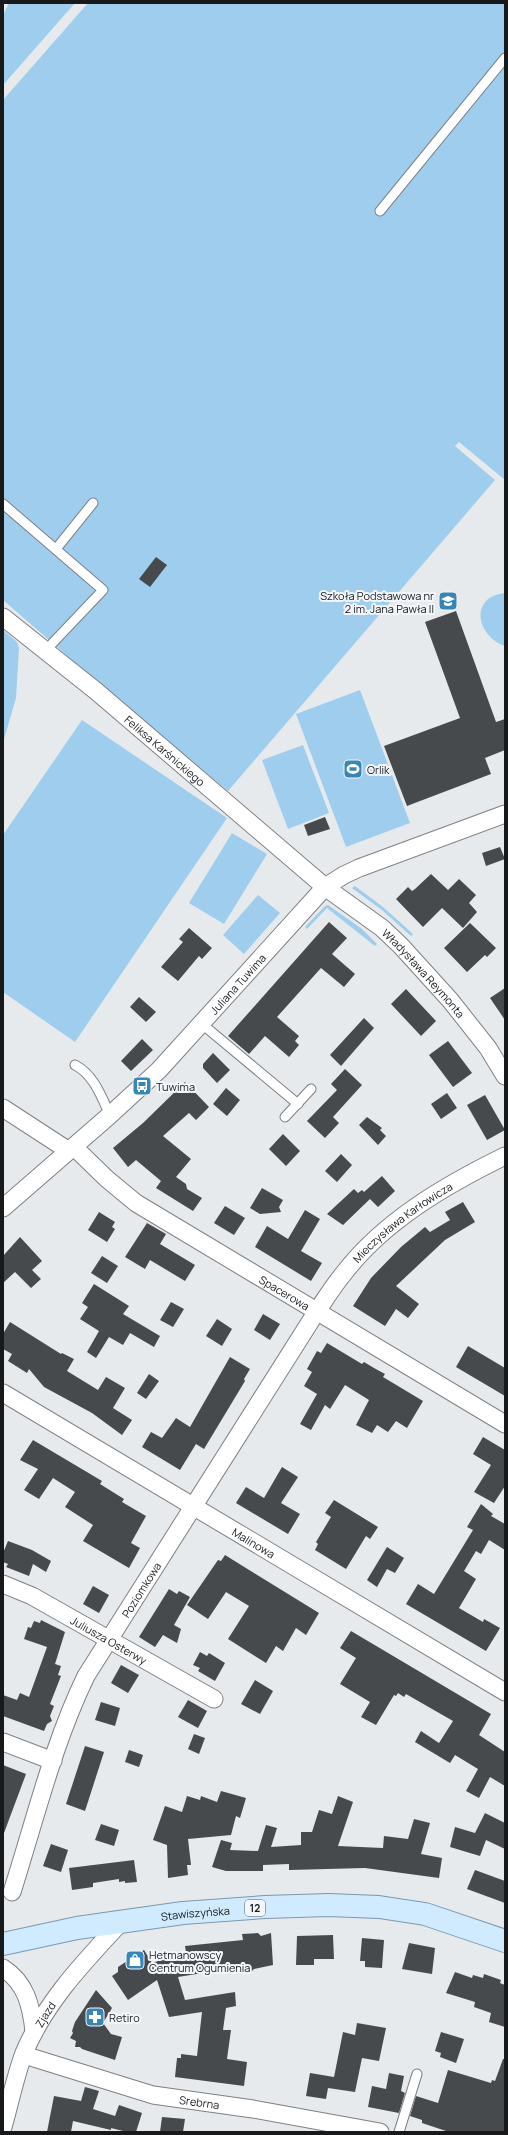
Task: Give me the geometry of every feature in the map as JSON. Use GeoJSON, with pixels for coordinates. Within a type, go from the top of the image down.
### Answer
{"type":"FeatureCollection","features":[{"type":"Feature","properties":{"kind":"main road","name":"Stawiszyńska"},"geometry":{"type":"LineString","coordinates":[[3,1944],[37,1935],[183,1913],[265,1907],[368,1906],[425,1914],[505,1941]]}},
{"type":"Feature","properties":{"kind":"street","name":"Feliksa Karśnickiego"},"geometry":{"type":"LineString","coordinates":[[3,617],[96,691],[324,887]]}},
{"type":"Feature","properties":{"kind":"street","name":"Juliana Tuwima"},"geometry":{"type":"LineString","coordinates":[[3,1208],[110,1115],[159,1070],[324,887],[359,868],[505,814]]}},
{"type":"Feature","properties":{"kind":"street","name":"Władysława Reymonta"},"geometry":{"type":"LineString","coordinates":[[324,887],[382,928],[401,946],[450,1000],[488,1048],[505,1076]]}},
{"type":"Feature","properties":{"kind":"street","name":"Spacerowa"},"geometry":{"type":"LineString","coordinates":[[3,1108],[71,1149],[136,1203],[505,1424]]}},
{"type":"Feature","properties":{"kind":"street","name":"Mieczysława Karłowicza"},"geometry":{"type":"LineString","coordinates":[[318,1311],[344,1273],[370,1245],[399,1220],[432,1195],[505,1156]]}},
{"type":"Feature","properties":{"kind":"street","name":"Poziomkowa"},"geometry":{"type":"LineString","coordinates":[[12,1892],[53,1760],[75,1700],[86,1676],[318,1311]]}},
{"type":"Feature","properties":{"kind":"street","name":"Malinowa"},"geometry":{"type":"LineString","coordinates":[[3,1393],[505,1692]]}},
{"type":"Feature","properties":{"kind":"street","name":"Juliusza Osterwy"},"geometry":{"type":"LineString","coordinates":[[3,1584],[32,1596],[214,1699]]}},
{"type":"Feature","properties":{"kind":"street"},"geometry":{"type":"LineString","coordinates":[[3,1742],[53,1760]]}},
{"type":"Feature","properties":{"kind":"street","name":"Zjazd"},"geometry":{"type":"LineString","coordinates":[[3,2127],[24,2055],[34,2031],[63,1987],[122,1921]]}},
{"type":"Feature","properties":{"kind":"street"},"geometry":{"type":"LineString","coordinates":[[3,1968],[13,1975],[24,1990],[31,2008],[34,2031]]}},
{"type":"Feature","properties":{"kind":"street","name":"Srebrna"},"geometry":{"type":"LineString","coordinates":[[24,2055],[153,2095],[253,2109],[380,2132]]}},
{"type":"Feature","properties":{"kind":"lane"},"geometry":{"type":"LineString","coordinates":[[380,211],[505,58]]}},
{"type":"Feature","properties":{"kind":"lane"},"geometry":{"type":"LineString","coordinates":[[56,549],[93,502]]}},
{"type":"Feature","properties":{"kind":"lane"},"geometry":{"type":"LineString","coordinates":[[3,504],[104,590],[45,651]]}},
{"type":"Feature","properties":{"kind":"lane"},"geometry":{"type":"LineString","coordinates":[[202,1024],[298,1104]]}},
{"type":"Feature","properties":{"kind":"lane"},"geometry":{"type":"LineString","coordinates":[[75,1065],[82,1069],[93,1081],[110,1115]]}},
{"type":"Feature","properties":{"kind":"lane"},"geometry":{"type":"LineString","coordinates":[[285,1117],[311,1089]]}},
{"type":"Feature","properties":{"kind":"lane"},"geometry":{"type":"LineString","coordinates":[[399,2132],[417,2074]]}},
{"type":"Feature","properties":{"kind":"shaded area"},"geometry":{"type":"Polygon","coordinates":[[[9,3],[75,3],[3,85],[3,15],[9,3]]]}},
{"type":"Feature","properties":{"kind":"shaded area"},"geometry":{"type":"Polygon","coordinates":[[[88,3],[505,3],[505,480],[459,442],[455,446],[495,480],[228,791],[158,733],[157,734],[3,600],[3,100],[88,3]]]}},
{"type":"Feature","properties":{"kind":"shaded area"},"geometry":{"type":"Polygon","coordinates":[[[505,593],[505,646],[495,641],[488,634],[483,626],[481,609],[485,602],[493,596],[505,593]]]}},
{"type":"Feature","properties":{"kind":"shaded area"},"geometry":{"type":"Polygon","coordinates":[[[3,630],[17,642],[19,648],[16,698],[3,743],[3,630]]]}},
{"type":"Feature","properties":{"kind":"shaded area","name":"Orlik"},"geometry":{"type":"Polygon","coordinates":[[[360,690],[410,823],[346,847],[296,714],[360,690]]]}},
{"type":"Feature","properties":{"kind":"shaded area"},"geometry":{"type":"Polygon","coordinates":[[[82,720],[227,818],[75,1042],[3,992],[3,835],[82,720]]]}},
{"type":"Feature","properties":{"kind":"shaded area"},"geometry":{"type":"Polygon","coordinates":[[[303,745],[329,813],[288,829],[262,760],[303,745]]]}},
{"type":"Feature","properties":{"kind":"shaded area"},"geometry":{"type":"Polygon","coordinates":[[[232,833],[267,854],[224,924],[189,903],[232,833]]]}},
{"type":"Feature","properties":{"kind":"shaded area"},"geometry":{"type":"Polygon","coordinates":[[[355,886],[383,907],[413,934],[411,936],[382,910],[352,888],[355,886]]]}},
{"type":"Feature","properties":{"kind":"shaded area"},"geometry":{"type":"Polygon","coordinates":[[[258,895],[280,913],[244,954],[223,935],[258,895]]]}},
{"type":"Feature","properties":{"kind":"shaded area"},"geometry":{"type":"Polygon","coordinates":[[[328,905],[362,929],[377,944],[375,946],[327,908],[307,929],[305,927],[325,906],[328,905]]]}},
{"type":"Feature","properties":{"kind":"building"},"geometry":{"type":"Polygon","coordinates":[[[156,557],[167,565],[150,587],[139,579],[156,557]]]}},
{"type":"Feature","properties":{"kind":"building"},"geometry":{"type":"Polygon","coordinates":[[[456,611],[496,722],[505,719],[505,750],[485,758],[491,774],[407,806],[384,746],[460,718],[425,622],[456,611]]]}},
{"type":"Feature","properties":{"kind":"building"},"geometry":{"type":"Polygon","coordinates":[[[325,817],[330,829],[308,836],[304,825],[325,817]]]}},
{"type":"Feature","properties":{"kind":"building"},"geometry":{"type":"Polygon","coordinates":[[[500,847],[505,859],[486,866],[482,853],[500,847]]]}},
{"type":"Feature","properties":{"kind":"building"},"geometry":{"type":"Polygon","coordinates":[[[431,874],[448,890],[459,879],[476,895],[469,903],[477,912],[463,928],[442,908],[423,927],[396,899],[408,887],[412,891],[415,889],[431,874]]]}},
{"type":"Feature","properties":{"kind":"building"},"geometry":{"type":"Polygon","coordinates":[[[329,922],[347,938],[332,954],[355,974],[344,987],[321,968],[277,1017],[299,1036],[295,1041],[299,1045],[289,1057],[265,1036],[249,1054],[228,1036],[329,922]]]}},
{"type":"Feature","properties":{"kind":"building"},"geometry":{"type":"Polygon","coordinates":[[[470,923],[496,948],[487,957],[485,955],[467,972],[444,948],[470,923]]]}},
{"type":"Feature","properties":{"kind":"building"},"geometry":{"type":"Polygon","coordinates":[[[189,928],[212,948],[202,959],[199,956],[178,981],[161,967],[183,942],[179,939],[189,928]]]}},
{"type":"Feature","properties":{"kind":"building"},"geometry":{"type":"Polygon","coordinates":[[[505,988],[505,1020],[490,998],[505,988]]]}},
{"type":"Feature","properties":{"kind":"building"},"geometry":{"type":"Polygon","coordinates":[[[406,989],[436,1021],[421,1036],[391,1004],[406,989]]]}},
{"type":"Feature","properties":{"kind":"building"},"geometry":{"type":"Polygon","coordinates":[[[139,997],[156,1012],[146,1022],[130,1007],[139,997]]]}},
{"type":"Feature","properties":{"kind":"building"},"geometry":{"type":"Polygon","coordinates":[[[364,1018],[374,1028],[341,1066],[330,1055],[364,1018]]]}},
{"type":"Feature","properties":{"kind":"building"},"geometry":{"type":"Polygon","coordinates":[[[142,1039],[153,1050],[131,1071],[121,1061],[142,1039]]]}},
{"type":"Feature","properties":{"kind":"building"},"geometry":{"type":"Polygon","coordinates":[[[448,1041],[472,1073],[453,1087],[429,1055],[448,1041]]]}},
{"type":"Feature","properties":{"kind":"building"},"geometry":{"type":"Polygon","coordinates":[[[213,1053],[230,1070],[217,1083],[203,1068],[203,1064],[213,1053]]]}},
{"type":"Feature","properties":{"kind":"building"},"geometry":{"type":"Polygon","coordinates":[[[345,1069],[362,1085],[333,1117],[339,1123],[325,1138],[307,1121],[337,1090],[331,1084],[345,1069]]]}},
{"type":"Feature","properties":{"kind":"building"},"geometry":{"type":"Polygon","coordinates":[[[185,1082],[209,1107],[196,1120],[189,1113],[163,1136],[191,1159],[176,1177],[186,1184],[187,1189],[202,1198],[193,1211],[156,1188],[161,1181],[136,1160],[128,1167],[113,1148],[143,1123],[185,1082]]]}},
{"type":"Feature","properties":{"kind":"building"},"geometry":{"type":"Polygon","coordinates":[[[226,1088],[240,1100],[227,1116],[213,1104],[226,1088]]]}},
{"type":"Feature","properties":{"kind":"building"},"geometry":{"type":"Polygon","coordinates":[[[447,1093],[457,1108],[441,1119],[431,1104],[447,1093]]]}},
{"type":"Feature","properties":{"kind":"building"},"geometry":{"type":"Polygon","coordinates":[[[485,1095],[505,1130],[487,1140],[467,1105],[485,1095]]]}},
{"type":"Feature","properties":{"kind":"building"},"geometry":{"type":"Polygon","coordinates":[[[367,1117],[382,1128],[380,1130],[386,1136],[378,1145],[359,1125],[367,1117]]]}},
{"type":"Feature","properties":{"kind":"building"},"geometry":{"type":"Polygon","coordinates":[[[283,1134],[300,1151],[286,1166],[269,1149],[283,1134]]]}},
{"type":"Feature","properties":{"kind":"building"},"geometry":{"type":"Polygon","coordinates":[[[341,1154],[352,1165],[337,1182],[325,1171],[341,1154]]]}},
{"type":"Feature","properties":{"kind":"building"},"geometry":{"type":"Polygon","coordinates":[[[382,1176],[395,1191],[378,1207],[370,1199],[343,1225],[327,1214],[354,1189],[358,1193],[362,1190],[364,1192],[382,1176]]]}},
{"type":"Feature","properties":{"kind":"building"},"geometry":{"type":"Polygon","coordinates":[[[262,1188],[283,1200],[279,1207],[281,1212],[260,1214],[250,1208],[262,1188]]]}},
{"type":"Feature","properties":{"kind":"building"},"geometry":{"type":"Polygon","coordinates":[[[463,1202],[475,1222],[445,1240],[396,1286],[419,1304],[408,1318],[396,1309],[385,1326],[353,1306],[371,1278],[401,1247],[425,1227],[430,1232],[450,1220],[445,1212],[463,1202]]]}},
{"type":"Feature","properties":{"kind":"building"},"geometry":{"type":"Polygon","coordinates":[[[225,1206],[245,1218],[234,1235],[214,1223],[225,1206]]]}},
{"type":"Feature","properties":{"kind":"building"},"geometry":{"type":"Polygon","coordinates":[[[305,1210],[320,1219],[301,1251],[322,1263],[311,1281],[255,1247],[267,1226],[288,1239],[305,1210]]]}},
{"type":"Feature","properties":{"kind":"building"},"geometry":{"type":"Polygon","coordinates":[[[99,1212],[115,1222],[112,1227],[115,1229],[107,1242],[88,1230],[99,1212]]]}},
{"type":"Feature","properties":{"kind":"building"},"geometry":{"type":"Polygon","coordinates":[[[147,1223],[166,1234],[160,1244],[195,1265],[185,1281],[150,1260],[145,1269],[125,1257],[147,1223]]]}},
{"type":"Feature","properties":{"kind":"building"},"geometry":{"type":"Polygon","coordinates":[[[20,1237],[42,1261],[32,1270],[41,1279],[31,1288],[15,1272],[3,1283],[3,1256],[20,1237]]]}},
{"type":"Feature","properties":{"kind":"building"},"geometry":{"type":"Polygon","coordinates":[[[102,1256],[118,1266],[107,1283],[91,1273],[102,1256]]]}},
{"type":"Feature","properties":{"kind":"building"},"geometry":{"type":"Polygon","coordinates":[[[94,1284],[129,1306],[123,1314],[160,1336],[154,1347],[130,1333],[123,1345],[109,1337],[96,1358],[87,1352],[99,1331],[80,1319],[88,1307],[82,1303],[94,1284]]]}},
{"type":"Feature","properties":{"kind":"building"},"geometry":{"type":"Polygon","coordinates":[[[171,1302],[184,1309],[173,1327],[160,1320],[171,1302]]]}},
{"type":"Feature","properties":{"kind":"building"},"geometry":{"type":"Polygon","coordinates":[[[263,1314],[280,1324],[270,1340],[254,1330],[263,1314]]]}},
{"type":"Feature","properties":{"kind":"building"},"geometry":{"type":"Polygon","coordinates":[[[217,1319],[232,1329],[222,1346],[206,1336],[217,1319]]]}},
{"type":"Feature","properties":{"kind":"building"},"geometry":{"type":"Polygon","coordinates":[[[10,1322],[61,1354],[62,1353],[74,1359],[67,1371],[98,1390],[106,1377],[125,1388],[113,1408],[132,1420],[122,1435],[92,1413],[44,1387],[29,1369],[27,1373],[8,1361],[12,1354],[3,1349],[3,1334],[10,1322]]]}},
{"type":"Feature","properties":{"kind":"building"},"geometry":{"type":"Polygon","coordinates":[[[327,1343],[362,1364],[364,1362],[385,1374],[383,1377],[423,1401],[407,1428],[396,1421],[388,1432],[377,1425],[372,1433],[356,1425],[369,1400],[345,1385],[330,1409],[325,1405],[311,1430],[300,1424],[317,1394],[304,1386],[312,1372],[307,1369],[317,1351],[321,1353],[327,1343]]]}},
{"type":"Feature","properties":{"kind":"building"},"geometry":{"type":"Polygon","coordinates":[[[468,1346],[505,1368],[505,1396],[456,1367],[468,1346]]]}},
{"type":"Feature","properties":{"kind":"building"},"geometry":{"type":"Polygon","coordinates":[[[230,1357],[250,1369],[244,1379],[245,1381],[204,1449],[196,1444],[180,1470],[142,1447],[151,1432],[162,1438],[176,1418],[190,1427],[230,1357]]]}},
{"type":"Feature","properties":{"kind":"building"},"geometry":{"type":"Polygon","coordinates":[[[149,1374],[159,1381],[146,1399],[137,1393],[149,1374]]]}},
{"type":"Feature","properties":{"kind":"building"},"geometry":{"type":"Polygon","coordinates":[[[483,1437],[505,1450],[505,1486],[494,1503],[474,1492],[491,1465],[473,1454],[483,1437]]]}},
{"type":"Feature","properties":{"kind":"building"},"geometry":{"type":"Polygon","coordinates":[[[33,1440],[102,1481],[100,1484],[124,1499],[122,1502],[146,1516],[131,1543],[140,1548],[129,1568],[83,1541],[93,1525],[65,1507],[75,1492],[53,1478],[39,1499],[24,1490],[38,1469],[20,1460],[33,1440]]]}},
{"type":"Feature","properties":{"kind":"building"},"geometry":{"type":"Polygon","coordinates":[[[282,1467],[298,1477],[281,1503],[300,1514],[288,1534],[236,1503],[246,1487],[264,1498],[282,1467]]]}},
{"type":"Feature","properties":{"kind":"building"},"geometry":{"type":"Polygon","coordinates":[[[334,1500],[378,1527],[370,1539],[366,1536],[346,1569],[315,1550],[318,1544],[316,1542],[331,1517],[325,1513],[334,1500]]]}},
{"type":"Feature","properties":{"kind":"building"},"geometry":{"type":"Polygon","coordinates":[[[481,1504],[493,1514],[491,1516],[505,1524],[505,1550],[489,1540],[481,1554],[476,1551],[464,1571],[476,1579],[459,1608],[483,1622],[484,1619],[500,1628],[486,1651],[406,1604],[418,1584],[434,1594],[473,1530],[467,1527],[481,1504]]]}},
{"type":"Feature","properties":{"kind":"building"},"geometry":{"type":"Polygon","coordinates":[[[8,1541],[32,1550],[51,1561],[46,1572],[33,1564],[29,1576],[6,1567],[8,1564],[3,1562],[3,1553],[8,1541]]]}},
{"type":"Feature","properties":{"kind":"building"},"geometry":{"type":"Polygon","coordinates":[[[387,1547],[404,1558],[395,1573],[387,1569],[377,1587],[367,1580],[387,1547]]]}},
{"type":"Feature","properties":{"kind":"building"},"geometry":{"type":"Polygon","coordinates":[[[225,1555],[319,1613],[306,1635],[296,1628],[283,1651],[276,1646],[266,1663],[228,1639],[249,1606],[226,1592],[208,1619],[187,1605],[218,1560],[221,1561],[225,1555]]]}},
{"type":"Feature","properties":{"kind":"building"},"geometry":{"type":"Polygon","coordinates":[[[93,1586],[109,1595],[99,1613],[83,1604],[93,1586]]]}},
{"type":"Feature","properties":{"kind":"building"},"geometry":{"type":"Polygon","coordinates":[[[169,1589],[177,1594],[179,1591],[190,1597],[174,1625],[181,1629],[177,1643],[163,1635],[155,1647],[139,1637],[169,1589]]]}},
{"type":"Feature","properties":{"kind":"building"},"geometry":{"type":"Polygon","coordinates":[[[41,1620],[65,1632],[55,1664],[61,1666],[58,1675],[61,1676],[50,1704],[54,1706],[50,1716],[52,1721],[47,1724],[44,1731],[3,1716],[3,1695],[17,1700],[20,1693],[29,1697],[47,1647],[24,1639],[28,1627],[31,1628],[34,1621],[40,1623],[41,1620]]]}},
{"type":"Feature","properties":{"kind":"building"},"geometry":{"type":"Polygon","coordinates":[[[351,1631],[491,1714],[479,1735],[505,1752],[505,1786],[490,1777],[479,1798],[466,1791],[478,1769],[455,1755],[450,1763],[415,1742],[421,1731],[439,1743],[453,1721],[406,1694],[404,1697],[398,1693],[396,1696],[394,1695],[376,1725],[361,1717],[370,1702],[340,1684],[356,1658],[340,1648],[351,1631]]]}},
{"type":"Feature","properties":{"kind":"building"},"geometry":{"type":"Polygon","coordinates":[[[200,1652],[207,1656],[209,1653],[225,1663],[215,1681],[198,1671],[200,1668],[193,1665],[200,1652]]]}},
{"type":"Feature","properties":{"kind":"building"},"geometry":{"type":"Polygon","coordinates":[[[121,1665],[139,1675],[128,1693],[111,1683],[121,1665]]]}},
{"type":"Feature","properties":{"kind":"building"},"geometry":{"type":"Polygon","coordinates":[[[255,1680],[273,1691],[260,1714],[241,1704],[255,1680]]]}},
{"type":"Feature","properties":{"kind":"building"},"geometry":{"type":"Polygon","coordinates":[[[188,1700],[207,1711],[198,1728],[178,1717],[188,1700]]]}},
{"type":"Feature","properties":{"kind":"building"},"geometry":{"type":"Polygon","coordinates":[[[101,1702],[120,1708],[115,1726],[95,1720],[101,1702]]]}},
{"type":"Feature","properties":{"kind":"building"},"geometry":{"type":"Polygon","coordinates":[[[194,1734],[205,1738],[199,1754],[188,1749],[194,1734]]]}},
{"type":"Feature","properties":{"kind":"building"},"geometry":{"type":"Polygon","coordinates":[[[85,1746],[104,1752],[85,1811],[66,1804],[85,1746]]]}},
{"type":"Feature","properties":{"kind":"building"},"geometry":{"type":"Polygon","coordinates":[[[129,1750],[143,1755],[139,1767],[125,1762],[129,1750]]]}},
{"type":"Feature","properties":{"kind":"building"},"geometry":{"type":"Polygon","coordinates":[[[3,1765],[26,1774],[4,1833],[3,1832],[3,1765]]]}},
{"type":"Feature","properties":{"kind":"building"},"geometry":{"type":"Polygon","coordinates":[[[221,1791],[246,1798],[240,1818],[236,1816],[231,1835],[188,1839],[191,1865],[187,1865],[188,1875],[168,1878],[167,1845],[153,1840],[165,1806],[182,1812],[187,1796],[200,1800],[201,1796],[217,1802],[221,1791]]]}},
{"type":"Feature","properties":{"kind":"building"},"geometry":{"type":"Polygon","coordinates":[[[338,1796],[353,1802],[338,1846],[383,1848],[384,1836],[408,1839],[414,1819],[430,1823],[421,1854],[442,1858],[439,1878],[365,1868],[289,1870],[289,1864],[263,1865],[263,1871],[226,1871],[212,1867],[221,1840],[232,1843],[230,1850],[258,1851],[266,1825],[277,1828],[271,1847],[301,1845],[301,1832],[312,1832],[319,1810],[332,1814],[338,1796]]]}},
{"type":"Feature","properties":{"kind":"building"},"geometry":{"type":"Polygon","coordinates":[[[485,1813],[505,1823],[505,1849],[486,1840],[480,1856],[450,1847],[455,1827],[475,1833],[485,1813]]]}},
{"type":"Feature","properties":{"kind":"building"},"geometry":{"type":"Polygon","coordinates":[[[101,1824],[119,1830],[114,1846],[95,1840],[101,1824]]]}},
{"type":"Feature","properties":{"kind":"building"},"geometry":{"type":"Polygon","coordinates":[[[51,1844],[68,1850],[61,1872],[43,1866],[51,1844]]]}},
{"type":"Feature","properties":{"kind":"building"},"geometry":{"type":"Polygon","coordinates":[[[134,1860],[137,1882],[119,1882],[119,1879],[93,1883],[93,1887],[72,1890],[69,1868],[134,1860]]]}},
{"type":"Feature","properties":{"kind":"building"},"geometry":{"type":"Polygon","coordinates":[[[475,1870],[505,1881],[505,1903],[467,1889],[475,1870]]]}},
{"type":"Feature","properties":{"kind":"building"},"geometry":{"type":"Polygon","coordinates":[[[258,1933],[261,1936],[271,1933],[273,1965],[254,1969],[250,1973],[233,1968],[178,1977],[185,2000],[235,1992],[236,2006],[226,2008],[223,2030],[231,2030],[227,2059],[247,2062],[244,2086],[175,2077],[177,2058],[181,2058],[181,2054],[197,2056],[202,2012],[169,2017],[157,1980],[128,2000],[112,1976],[118,1972],[118,1967],[144,1950],[152,1963],[186,1952],[185,1946],[243,1940],[242,1934],[258,1933]]]}},
{"type":"Feature","properties":{"kind":"building"},"geometry":{"type":"Polygon","coordinates":[[[333,1935],[334,1959],[314,1959],[314,1965],[296,1965],[297,1936],[333,1935]]]}},
{"type":"Feature","properties":{"kind":"building"},"geometry":{"type":"Polygon","coordinates":[[[362,1938],[384,1940],[382,1968],[365,1967],[365,1961],[360,1961],[362,1938]]]}},
{"type":"Feature","properties":{"kind":"building"},"geometry":{"type":"Polygon","coordinates":[[[409,1943],[435,1948],[432,1974],[402,1969],[409,1943]]]}},
{"type":"Feature","properties":{"kind":"building"},"geometry":{"type":"Polygon","coordinates":[[[455,1972],[472,1978],[473,1975],[483,1978],[484,1974],[501,1980],[500,1983],[505,1985],[505,2027],[489,2022],[491,2013],[474,2007],[475,2002],[446,1993],[455,1972]]]}},
{"type":"Feature","properties":{"kind":"building"},"geometry":{"type":"Polygon","coordinates":[[[96,1990],[112,2008],[103,2023],[111,2034],[122,2037],[115,2060],[80,2047],[75,2047],[76,2041],[70,2038],[73,2033],[72,2031],[75,2022],[96,1990]]]}},
{"type":"Feature","properties":{"kind":"building"},"geometry":{"type":"Polygon","coordinates":[[[357,2023],[386,2028],[379,2061],[362,2058],[355,2092],[328,2088],[326,2099],[306,2096],[310,2073],[334,2077],[343,2032],[355,2035],[357,2023]]]}},
{"type":"Feature","properties":{"kind":"building"},"geometry":{"type":"Polygon","coordinates":[[[441,2032],[464,2039],[456,2063],[440,2057],[441,2053],[435,2051],[441,2032]]]}},
{"type":"Feature","properties":{"kind":"building"},"geometry":{"type":"Polygon","coordinates":[[[503,2059],[505,2059],[505,2132],[449,2132],[422,2123],[422,2120],[410,2116],[416,2096],[438,2103],[448,2070],[491,2083],[492,2080],[495,2081],[503,2059]]]}},
{"type":"Feature","properties":{"kind":"building"},"geometry":{"type":"Polygon","coordinates":[[[389,2073],[404,2076],[401,2091],[405,2093],[399,2113],[368,2107],[372,2086],[386,2089],[389,2073]]]}},
{"type":"Feature","properties":{"kind":"building"},"geometry":{"type":"Polygon","coordinates":[[[85,2087],[99,2091],[93,2109],[115,2116],[119,2105],[142,2113],[136,2132],[127,2132],[111,2128],[111,2130],[73,2121],[71,2132],[47,2132],[54,2096],[81,2101],[85,2087]]]}},
{"type":"Feature","properties":{"kind":"building"},"geometry":{"type":"Polygon","coordinates":[[[162,2117],[185,2119],[183,2132],[160,2132],[162,2117]]]}},
{"type":"Feature","properties":{"kind":"place","name":"Szkoła Podstawowa nr 2 im. Jana Pawła II"},"geometry":{"type":"Point","coordinates":[448,601]}},
{"type":"Feature","properties":{"kind":"place","name":"Orlik"},"geometry":{"type":"Point","coordinates":[353,769]}},
{"type":"Feature","properties":{"kind":"place","name":"Tuwima"},"geometry":{"type":"Point","coordinates":[142,1086]}},
{"type":"Feature","properties":{"kind":"place","name":"Hetmanowscy Centrum Ogumienia"},"geometry":{"type":"Point","coordinates":[135,1960]}},
{"type":"Feature","properties":{"kind":"place","name":"Retiro"},"geometry":{"type":"Point","coordinates":[95,2017]}}]}
